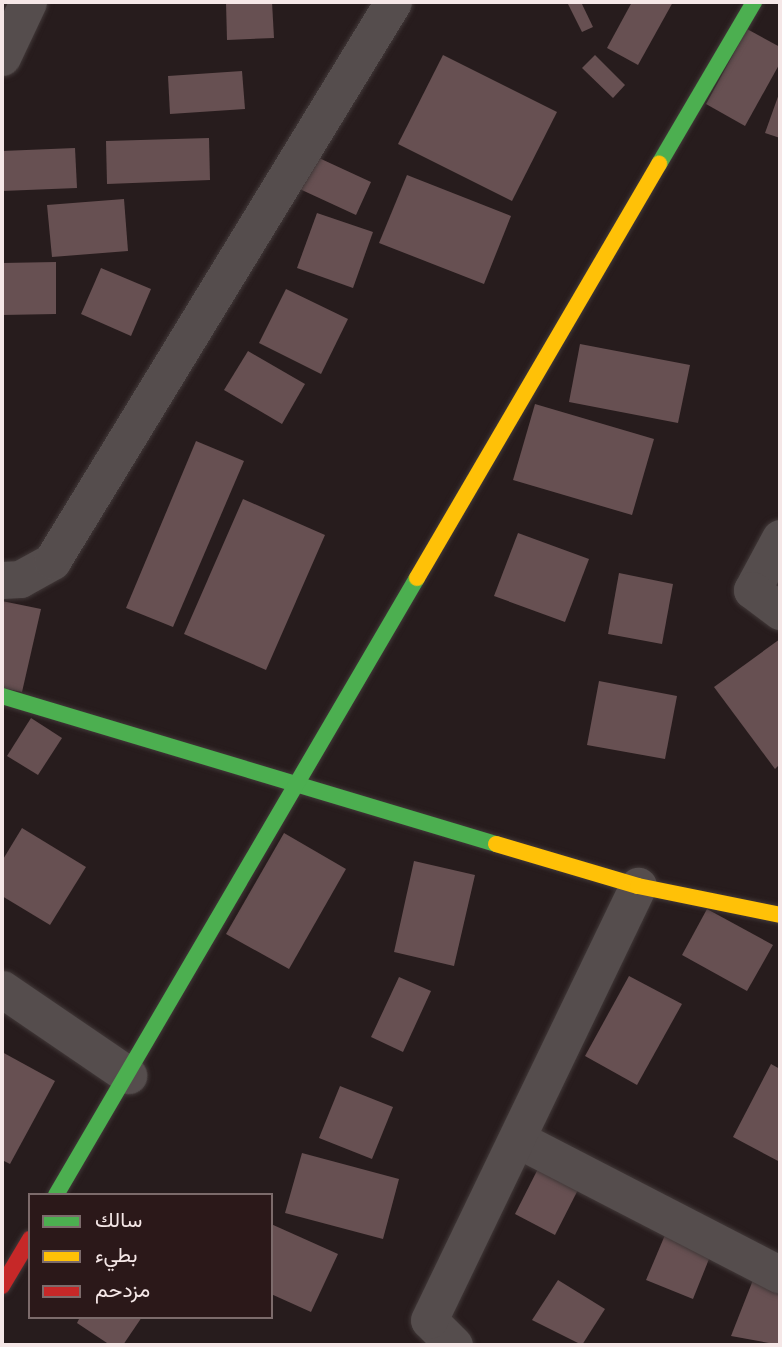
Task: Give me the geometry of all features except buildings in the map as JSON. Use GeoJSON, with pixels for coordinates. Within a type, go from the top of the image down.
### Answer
{"type":"FeatureCollection","features":[{"type":"Feature","properties":{"kind":"street"},"geometry":{"type":"LineString","coordinates":[[2,57],[28,2]]}},
{"type":"Feature","properties":{"kind":"street"},"geometry":{"type":"LineString","coordinates":[[2,580],[20,579],[52,561],[393,2]]}},
{"type":"Feature","properties":{"kind":"street"},"geometry":{"type":"LineString","coordinates":[[58,1193],[299,785],[754,2]]}},
{"type":"Feature","properties":{"kind":"street"},"geometry":{"type":"LineString","coordinates":[[780,538],[752,590],[780,611]]}},
{"type":"Feature","properties":{"kind":"street"},"geometry":{"type":"LineString","coordinates":[[2,696],[638,886],[780,915]]}},
{"type":"Feature","properties":{"kind":"street"},"geometry":{"type":"LineString","coordinates":[[454,1345],[429,1320],[638,886]]}},
{"type":"Feature","properties":{"kind":"street"},"geometry":{"type":"LineString","coordinates":[[2,989],[128,1075]]}},
{"type":"Feature","properties":{"kind":"street"},"geometry":{"type":"LineString","coordinates":[[517,1139],[780,1275]]}},
{"type":"Feature","properties":{"kind":"street"},"geometry":{"type":"LineString","coordinates":[[2,1286],[28,1242]]}},
{"type":"Feature","properties":{"kind":"traffic: fast"},"geometry":{"type":"LineString","coordinates":[[659,164],[754,2]]}},
{"type":"Feature","properties":{"kind":"traffic: fast"},"geometry":{"type":"LineString","coordinates":[[57,1193],[417,578]]}},
{"type":"Feature","properties":{"kind":"traffic: fast"},"geometry":{"type":"LineString","coordinates":[[2,696],[496,844]]}},
{"type":"Feature","properties":{"kind":"traffic: slow"},"geometry":{"type":"LineString","coordinates":[[417,578],[659,164]]}},
{"type":"Feature","properties":{"kind":"traffic: slow"},"geometry":{"type":"LineString","coordinates":[[496,844],[638,886],[780,915]]}},
{"type":"Feature","properties":{"kind":"traffic: jam"},"geometry":{"type":"LineString","coordinates":[[2,1286],[28,1242]]}}]}
